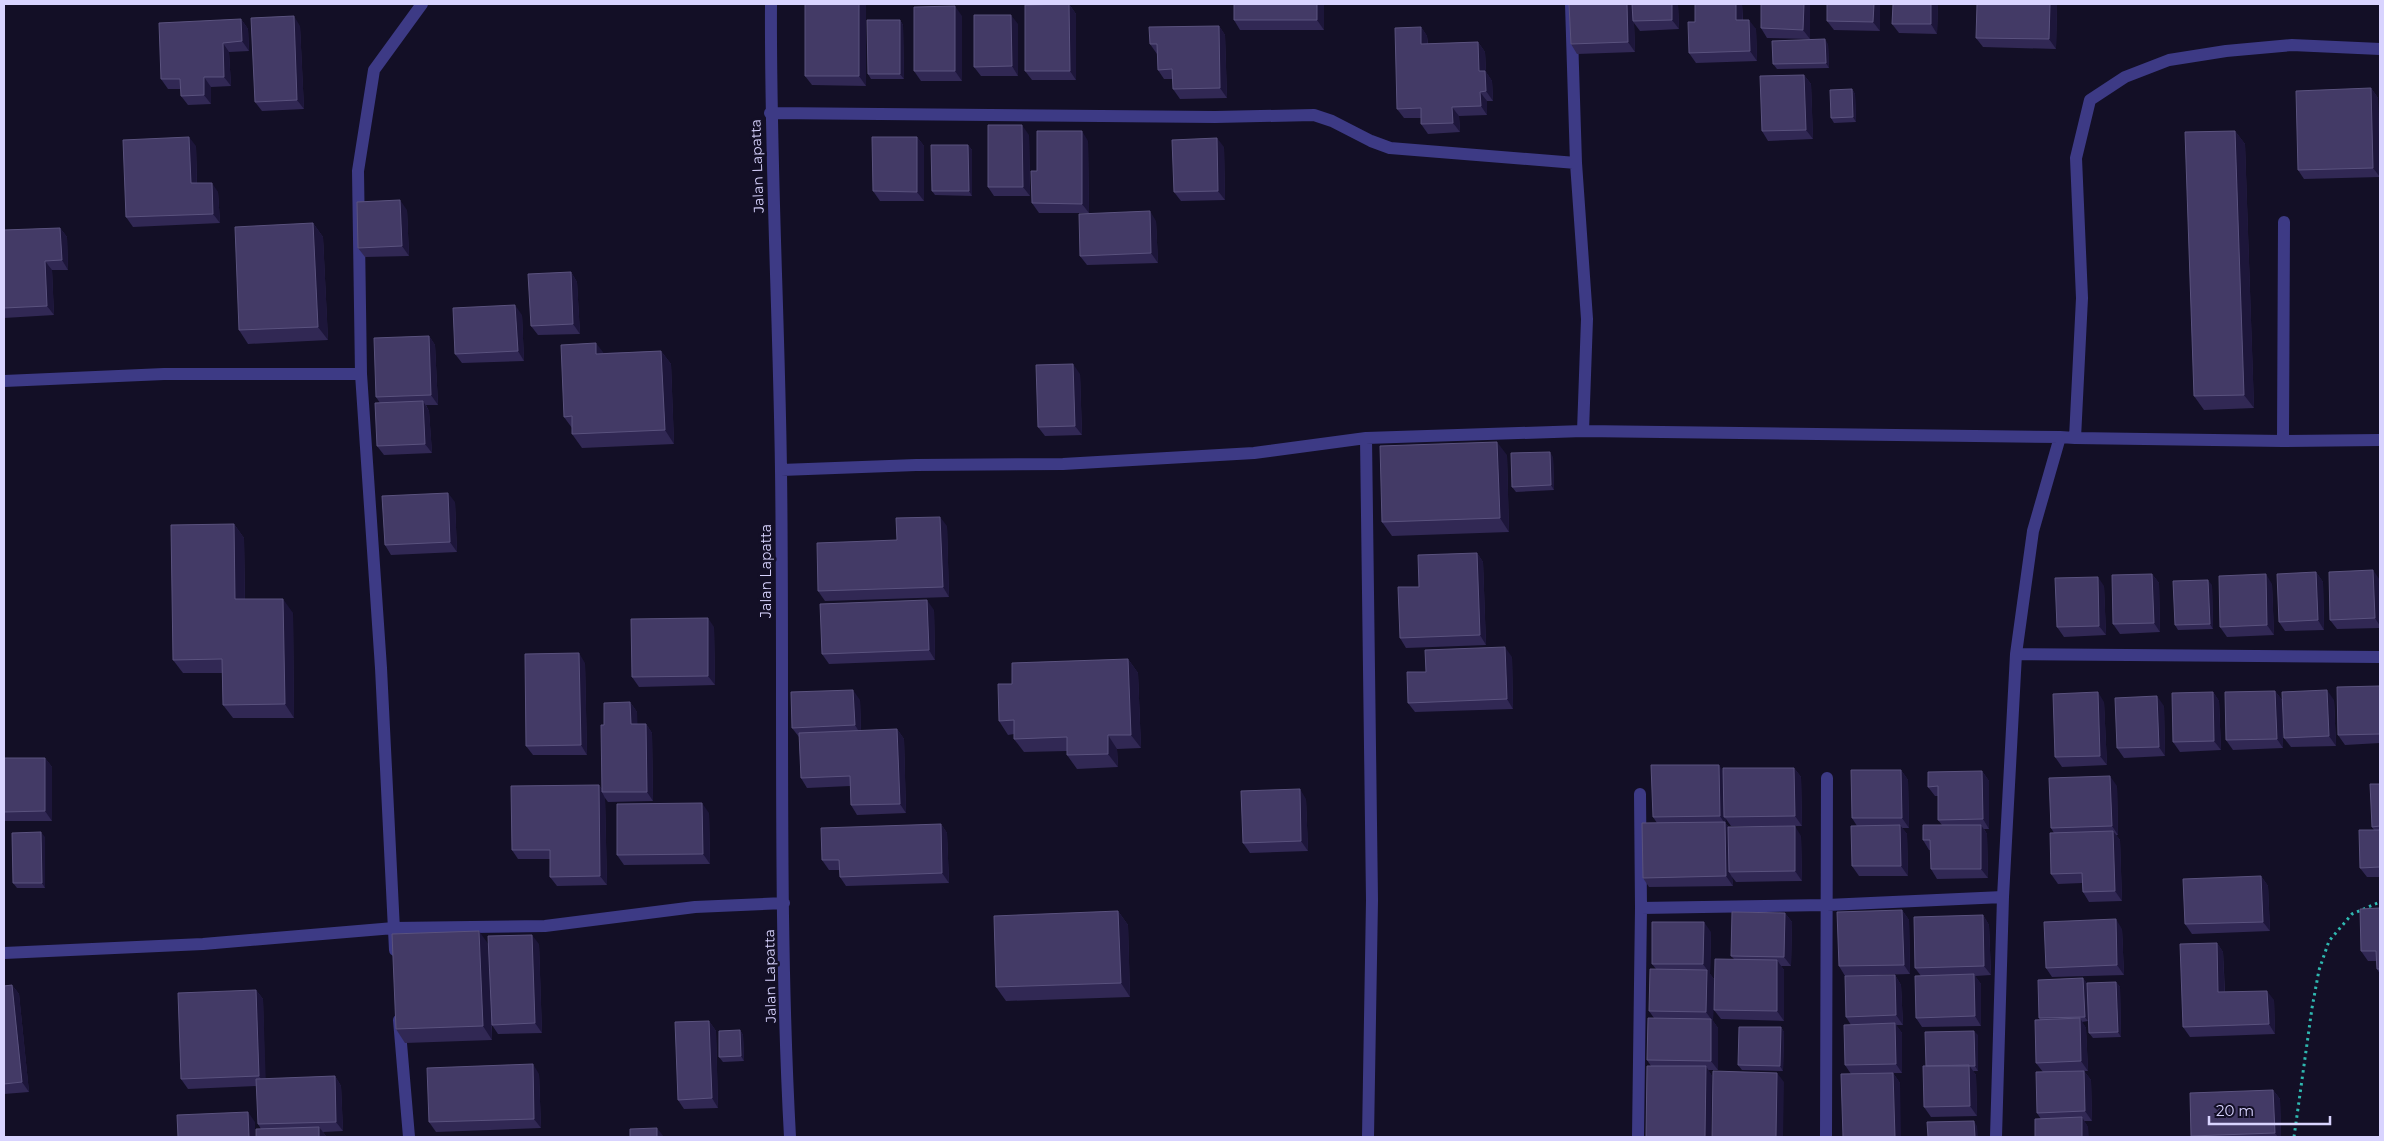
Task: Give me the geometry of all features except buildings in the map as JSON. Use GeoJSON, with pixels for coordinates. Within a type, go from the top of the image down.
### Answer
{"type":"FeatureCollection","features":[{"type":"Feature","properties":{"kind":"street"},"geometry":{"type":"LineString","coordinates":[[396,963],[381,668],[361,374],[358,171],[370,85],[374,70],[422,4]]}},
{"type":"Feature","properties":{"kind":"street","name":"Jalan Lapatta"},"geometry":{"type":"LineString","coordinates":[[771,4],[770,113],[781,470],[784,903],[790,1137]]}},
{"type":"Feature","properties":{"kind":"street"},"geometry":{"type":"LineString","coordinates":[[1571,4],[1576,163],[1587,319],[1583,431]]}},
{"type":"Feature","properties":{"kind":"street"},"geometry":{"type":"LineString","coordinates":[[2075,438],[2082,298],[2076,158],[2090,100],[2125,78],[2169,60],[2226,51],[2292,45],[2380,49]]}},
{"type":"Feature","properties":{"kind":"street"},"geometry":{"type":"LineString","coordinates":[[770,113],[1215,117],[1314,115],[1332,121],[1371,141],[1390,148],[1576,163]]}},
{"type":"Feature","properties":{"kind":"street"},"geometry":{"type":"LineString","coordinates":[[2283,441],[2284,222]]}},
{"type":"Feature","properties":{"kind":"street"},"geometry":{"type":"LineString","coordinates":[[4,381],[164,374],[361,374]]}},
{"type":"Feature","properties":{"kind":"street"},"geometry":{"type":"LineString","coordinates":[[781,470],[916,465],[1063,464],[1187,458],[1254,454],[1366,438],[1583,431],[2283,441],[2380,440]]}},
{"type":"Feature","properties":{"kind":"street"},"geometry":{"type":"LineString","coordinates":[[1366,438],[1372,900],[1368,1137]]}},
{"type":"Feature","properties":{"kind":"street"},"geometry":{"type":"LineString","coordinates":[[1996,1137],[2003,897],[2016,654],[2033,531],[2060,438]]}},
{"type":"Feature","properties":{"kind":"street"},"geometry":{"type":"LineString","coordinates":[[2016,654],[2380,657]]}},
{"type":"Feature","properties":{"kind":"street"},"geometry":{"type":"LineString","coordinates":[[1826,1137],[1827,778]]}},
{"type":"Feature","properties":{"kind":"street"},"geometry":{"type":"LineString","coordinates":[[1638,1137],[1641,908],[1640,794]]}},
{"type":"Feature","properties":{"kind":"street"},"geometry":{"type":"LineString","coordinates":[[1641,908],[1827,905],[2003,897]]}},
{"type":"Feature","properties":{"kind":"street"},"geometry":{"type":"LineString","coordinates":[[4,953],[203,944],[394,928],[546,926],[695,907],[784,903]]}},
{"type":"Feature","properties":{"kind":"street"},"geometry":{"type":"LineString","coordinates":[[398,1008],[409,1137]]}},
{"type":"Feature","properties":{"kind":"path"},"geometry":{"type":"LineString","coordinates":[[2294,1137],[2312,1008],[2319,970],[2326,948],[2329,941],[2352,914],[2380,902]]}}]}
